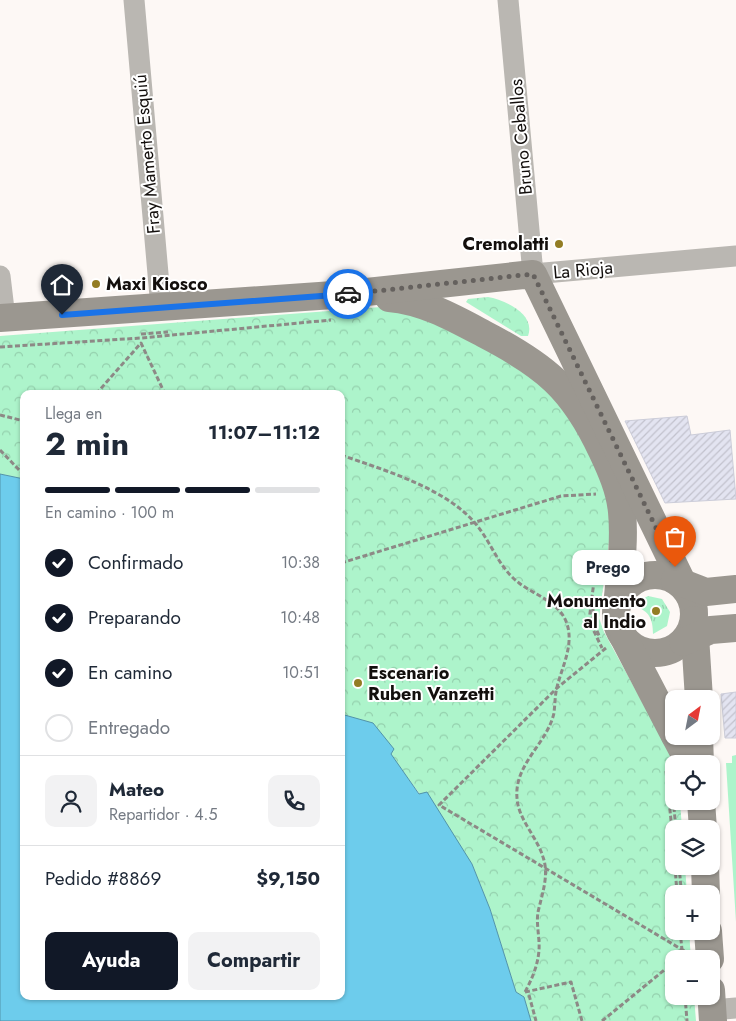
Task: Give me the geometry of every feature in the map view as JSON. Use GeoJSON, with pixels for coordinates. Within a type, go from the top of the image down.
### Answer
{"type":"FeatureCollection","features":[{"type":"Feature","properties":{"kind":"main road","name":"La Rioja"},"geometry":{"type":"LineString","coordinates":[[2,318],[348,294],[533,274]]}},
{"type":"Feature","properties":{"kind":"main road"},"geometry":{"type":"LineString","coordinates":[[533,274],[694,610],[691,633],[698,690]]}},
{"type":"Feature","properties":{"kind":"main road"},"geometry":{"type":"LineString","coordinates":[[348,294],[393,298],[421,303],[455,318],[529,359],[563,387],[580,408],[593,432],[619,493],[623,522],[616,618],[610,649],[665,723]]}},
{"type":"Feature","properties":{"kind":"main road"},"geometry":{"type":"LineString","coordinates":[[617,606],[626,588],[643,577],[664,576],[681,585],[706,592],[736,589]]}},
{"type":"Feature","properties":{"kind":"main road"},"geometry":{"type":"LineString","coordinates":[[610,649],[658,653],[676,648],[691,633],[736,628]]}},
{"type":"Feature","properties":{"kind":"street","name":"Fray Mamerto Esquiú"},"geometry":{"type":"LineString","coordinates":[[134,0],[161,308]]}},
{"type":"Feature","properties":{"kind":"street","name":"Bruno Ceballos"},"geometry":{"type":"LineString","coordinates":[[508,0],[533,274]]}},
{"type":"Feature","properties":{"kind":"street","name":"La Rioja"},"geometry":{"type":"LineString","coordinates":[[533,274],[736,256]]}},
{"type":"Feature","properties":{"kind":"street"},"geometry":{"type":"LineString","coordinates":[[0,276],[2,318]]}},
{"type":"Feature","properties":{"kind":"path"},"geometry":{"type":"LineString","coordinates":[[0,347],[141,338],[337,320]]}},
{"type":"Feature","properties":{"kind":"path"},"geometry":{"type":"LineString","coordinates":[[100,390],[142,343],[163,390]]}},
{"type":"Feature","properties":{"kind":"path"},"geometry":{"type":"LineString","coordinates":[[0,416],[20,420]]}},
{"type":"Feature","properties":{"kind":"path"},"geometry":{"type":"LineString","coordinates":[[0,450],[20,470]]}},
{"type":"Feature","properties":{"kind":"path"},"geometry":{"type":"LineString","coordinates":[[345,458],[415,484],[455,504],[475,523],[501,566],[520,583],[548,600],[560,611],[567,625],[566,655],[551,721],[523,768],[517,790],[518,806],[539,846],[545,867],[545,887],[538,909],[538,956],[533,976],[525,992],[571,982],[582,1021]]}},
{"type":"Feature","properties":{"kind":"path"},"geometry":{"type":"LineString","coordinates":[[345,562],[561,496],[603,494]]}},
{"type":"Feature","properties":{"kind":"path"},"geometry":{"type":"LineString","coordinates":[[596,563],[589,620],[610,649],[557,688],[439,805],[682,950]]}},
{"type":"Feature","properties":{"kind":"path"},"geometry":{"type":"LineString","coordinates":[[681,940],[682,950]]}},
{"type":"Feature","properties":{"kind":"path"},"geometry":{"type":"LineString","coordinates":[[602,1021],[665,969]]}},
{"type":"Feature","properties":{"kind":"path"},"geometry":{"type":"LineString","coordinates":[[529,995],[536,1021]]}},
{"type":"Feature","properties":{"kind":"path"},"geometry":{"type":"LineString","coordinates":[[686,1005],[687,1021]]}},
{"type":"Feature","properties":{"kind":"green space"},"geometry":{"type":"Polygon","coordinates":[[[488,297],[503,301],[517,309],[528,321],[528,336],[521,336],[466,302],[468,299],[488,297]]]}},
{"type":"Feature","properties":{"kind":"green space"},"geometry":{"type":"Polygon","coordinates":[[[394,306],[458,329],[572,405],[613,512],[599,618],[604,632],[671,755],[665,755],[665,810],[681,810],[681,820],[665,820],[665,875],[686,875],[686,885],[665,885],[665,940],[690,940],[690,950],[665,950],[665,1005],[695,1005],[696,1021],[531,1021],[524,997],[516,992],[490,909],[472,864],[366,722],[345,715],[345,390],[20,390],[20,478],[0,474],[0,336],[394,306]]]}},
{"type":"Feature","properties":{"kind":"green space"},"geometry":{"type":"Polygon","coordinates":[[[648,596],[662,599],[670,612],[667,626],[653,634],[649,616],[644,610],[635,606],[639,601],[648,596]]]}},
{"type":"Feature","properties":{"kind":"green space"},"geometry":{"type":"Polygon","coordinates":[[[736,755],[736,922],[726,763],[732,763],[732,756],[736,755]]]}},
{"type":"Feature","properties":{"kind":"water"},"geometry":{"type":"Polygon","coordinates":[[[0,474],[20,478],[20,1000],[345,1000],[345,715],[373,723],[394,749],[391,754],[419,794],[427,792],[472,864],[490,909],[516,992],[524,997],[531,1021],[0,1021],[0,474]]]}},
{"type":"Feature","properties":{"kind":"building"},"geometry":{"type":"Polygon","coordinates":[[[687,416],[691,435],[730,430],[736,499],[665,503],[625,421],[687,416]]]}},
{"type":"Feature","properties":{"kind":"building"},"geometry":{"type":"Polygon","coordinates":[[[736,692],[736,738],[725,738],[721,694],[736,692]]]}},
{"type":"Feature","properties":{"kind":"way so far"},"geometry":{"type":"LineString","coordinates":[[348,294],[533,274],[675,567]]}},
{"type":"Feature","properties":{"kind":"place","name":"Cremolatti"},"geometry":{"type":"Point","coordinates":[559,244]}},
{"type":"Feature","properties":{"kind":"place","name":"Maxi Kiosco"},"geometry":{"type":"Point","coordinates":[96,284]}},
{"type":"Feature","properties":{"kind":"place","name":"Prego"},"geometry":{"type":"Point","coordinates":[675,567]}},
{"type":"Feature","properties":{"kind":"place","name":"Monumento al Indio"},"geometry":{"type":"Point","coordinates":[656,611]}},
{"type":"Feature","properties":{"kind":"place","name":"Escenario Ruben Vanzetti"},"geometry":{"type":"Point","coordinates":[358,683]}},
{"type":"Feature","properties":{"kind":"route"},"geometry":{"type":"LineString","coordinates":[[62,315],[348,294]]}}]}
